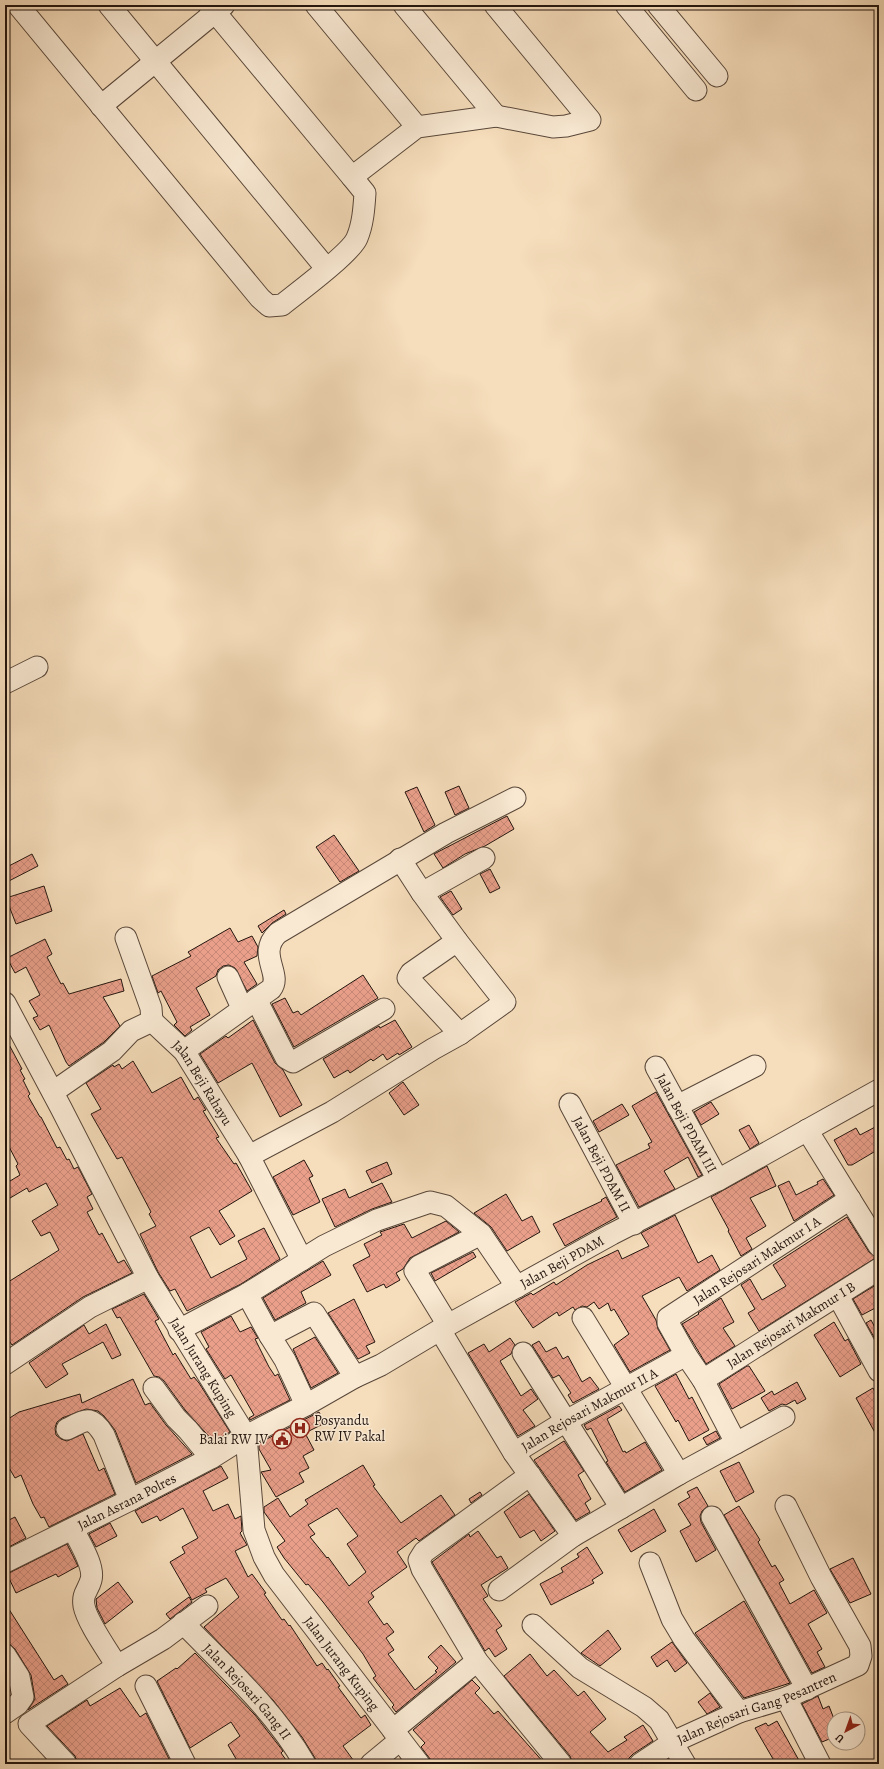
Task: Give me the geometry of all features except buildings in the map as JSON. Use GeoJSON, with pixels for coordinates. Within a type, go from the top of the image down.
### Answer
{"type":"FeatureCollection","features":[{"type":"Feature","properties":{"kind":"street"},"geometry":{"type":"LineString","coordinates":[[18,5],[101,106],[260,298],[269,306],[282,305],[347,252],[357,240],[363,219],[365,193],[216,7],[101,106]]}},
{"type":"Feature","properties":{"kind":"street"},"geometry":{"type":"LineString","coordinates":[[109,5],[326,268]]}},
{"type":"Feature","properties":{"kind":"street"},"geometry":{"type":"LineString","coordinates":[[316,5],[417,127]]}},
{"type":"Feature","properties":{"kind":"street"},"geometry":{"type":"LineString","coordinates":[[404,5],[496,116]]}},
{"type":"Feature","properties":{"kind":"street"},"geometry":{"type":"LineString","coordinates":[[352,178],[417,127],[496,116],[553,127],[566,126],[590,120],[495,5]]}},
{"type":"Feature","properties":{"kind":"street"},"geometry":{"type":"LineString","coordinates":[[626,5],[696,90]]}},
{"type":"Feature","properties":{"kind":"street"},"geometry":{"type":"LineString","coordinates":[[658,5],[716,76]]}},
{"type":"Feature","properties":{"kind":"street"},"geometry":{"type":"LineString","coordinates":[[5,683],[37,667]]}},
{"type":"Feature","properties":{"kind":"street"},"geometry":{"type":"LineString","coordinates":[[184,1051],[274,986],[268,947],[271,940],[278,933],[400,859],[446,833],[515,798]]}},
{"type":"Feature","properties":{"kind":"street"},"geometry":{"type":"LineString","coordinates":[[422,892],[484,858]]}},
{"type":"Feature","properties":{"kind":"street"},"geometry":{"type":"LineString","coordinates":[[249,1156],[332,1112],[433,1049],[460,1034],[505,1002],[457,941],[400,859]]}},
{"type":"Feature","properties":{"kind":"street"},"geometry":{"type":"LineString","coordinates":[[53,1092],[112,1051],[131,1031],[152,1021],[152,1008],[126,938]]}},
{"type":"Feature","properties":{"kind":"street"},"geometry":{"type":"LineString","coordinates":[[457,941],[411,972],[408,978],[460,1034]]}},
{"type":"Feature","properties":{"kind":"street"},"geometry":{"type":"LineString","coordinates":[[228,977],[249,1004],[286,1058],[293,1062],[384,1009]]}},
{"type":"Feature","properties":{"kind":"street","name":"Jalan Jurang Kuping"},"geometry":{"type":"LineString","coordinates":[[5,1003],[53,1092],[148,1278],[246,1436],[254,1530],[264,1557],[274,1575],[397,1735],[412,1762]]}},
{"type":"Feature","properties":{"kind":"street","name":"Jalan Beji Rahayu"},"geometry":{"type":"LineString","coordinates":[[152,1021],[184,1051],[249,1156],[302,1260]]}},
{"type":"Feature","properties":{"kind":"street"},"geometry":{"type":"LineString","coordinates":[[677,1106],[754,1066]]}},
{"type":"Feature","properties":{"kind":"street","name":"Jalan Beji PDAM III"},"geometry":{"type":"LineString","coordinates":[[656,1067],[718,1180]]}},
{"type":"Feature","properties":{"kind":"street","name":"Jalan Beji PDAM"},"geometry":{"type":"LineString","coordinates":[[246,1436],[306,1405],[355,1377],[381,1365],[444,1327],[612,1234],[718,1180],[879,1090]]}},
{"type":"Feature","properties":{"kind":"street","name":"Jalan Beji PDAM II"},"geometry":{"type":"LineString","coordinates":[[570,1104],[634,1224]]}},
{"type":"Feature","properties":{"kind":"street"},"geometry":{"type":"LineString","coordinates":[[807,1130],[879,1246]]}},
{"type":"Feature","properties":{"kind":"street","name":"Jalan Rejosari Makmur I A"},"geometry":{"type":"LineString","coordinates":[[686,1355],[668,1323],[669,1316],[850,1199]]}},
{"type":"Feature","properties":{"kind":"street"},"geometry":{"type":"LineString","coordinates":[[179,1330],[247,1294],[324,1246],[377,1220],[430,1202],[446,1206],[481,1234],[517,1287]]}},
{"type":"Feature","properties":{"kind":"street","name":"Jalan Rejosari Makmur II A"},"geometry":{"type":"LineString","coordinates":[[481,1234],[419,1266],[415,1272],[514,1453],[566,1421],[686,1355]]}},
{"type":"Feature","properties":{"kind":"street","name":"Jalan Rejosari Makmur I B"},"geometry":{"type":"LineString","coordinates":[[703,1380],[879,1269]]}},
{"type":"Feature","properties":{"kind":"street"},"geometry":{"type":"LineString","coordinates":[[5,1364],[90,1307],[148,1278]]}},
{"type":"Feature","properties":{"kind":"street"},"geometry":{"type":"LineString","coordinates":[[247,1294],[285,1360],[306,1405]]}},
{"type":"Feature","properties":{"kind":"street"},"geometry":{"type":"LineString","coordinates":[[838,1296],[879,1371]]}},
{"type":"Feature","properties":{"kind":"street"},"geometry":{"type":"LineString","coordinates":[[270,1336],[314,1313],[355,1377]]}},
{"type":"Feature","properties":{"kind":"street"},"geometry":{"type":"LineString","coordinates":[[583,1318],[679,1474]]}},
{"type":"Feature","properties":{"kind":"street"},"geometry":{"type":"LineString","coordinates":[[523,1353],[621,1508]]}},
{"type":"Feature","properties":{"kind":"street"},"geometry":{"type":"LineString","coordinates":[[686,1355],[703,1380],[736,1443]]}},
{"type":"Feature","properties":{"kind":"street"},"geometry":{"type":"LineString","coordinates":[[154,1388],[176,1418],[211,1458]]}},
{"type":"Feature","properties":{"kind":"street"},"geometry":{"type":"LineString","coordinates":[[499,1590],[573,1536],[679,1474],[784,1417]]}},
{"type":"Feature","properties":{"kind":"street"},"geometry":{"type":"LineString","coordinates":[[67,1429],[86,1420],[93,1421],[98,1426],[104,1435],[130,1500]]}},
{"type":"Feature","properties":{"kind":"street","name":"Jalan Asrana Polres"},"geometry":{"type":"LineString","coordinates":[[5,1562],[211,1458],[246,1436]]}},
{"type":"Feature","properties":{"kind":"street"},"geometry":{"type":"LineString","coordinates":[[514,1453],[573,1536]]}},
{"type":"Feature","properties":{"kind":"street"},"geometry":{"type":"LineString","coordinates":[[530,1475],[424,1552],[419,1560],[422,1569],[477,1661],[561,1764]]}},
{"type":"Feature","properties":{"kind":"street","name":"Jalan Rejosari Gang Pesantren"},"geometry":{"type":"LineString","coordinates":[[640,1764],[673,1742],[739,1712],[786,1698],[858,1665],[861,1656],[860,1646],[821,1577],[786,1506]]}},
{"type":"Feature","properties":{"kind":"street"},"geometry":{"type":"LineString","coordinates":[[712,1517],[807,1689]]}},
{"type":"Feature","properties":{"kind":"street"},"geometry":{"type":"LineString","coordinates":[[73,1529],[91,1568],[91,1580],[84,1595],[84,1607],[117,1666]]}},
{"type":"Feature","properties":{"kind":"street"},"geometry":{"type":"LineString","coordinates":[[650,1563],[672,1619],[684,1639],[739,1712]]}},
{"type":"Feature","properties":{"kind":"street"},"geometry":{"type":"LineString","coordinates":[[66,1764],[29,1724],[117,1666],[163,1638],[207,1606]]}},
{"type":"Feature","properties":{"kind":"street","name":"Jalan Rejosari Gang II"},"geometry":{"type":"LineString","coordinates":[[183,1623],[261,1703],[296,1749],[305,1764]]}},
{"type":"Feature","properties":{"kind":"street"},"geometry":{"type":"LineString","coordinates":[[534,1625],[580,1668],[644,1707],[659,1720],[685,1764]]}},
{"type":"Feature","properties":{"kind":"street"},"geometry":{"type":"LineString","coordinates":[[5,1655],[19,1677],[23,1696],[18,1704],[5,1713]]}},
{"type":"Feature","properties":{"kind":"street"},"geometry":{"type":"LineString","coordinates":[[371,1764],[397,1735],[477,1661]]}},
{"type":"Feature","properties":{"kind":"street"},"geometry":{"type":"LineString","coordinates":[[146,1686],[185,1764]]}},
{"type":"Feature","properties":{"kind":"street"},"geometry":{"type":"LineString","coordinates":[[786,1698],[820,1764]]}},
{"type":"Feature","properties":{"kind":"place","name":"Posyandu RW IV Pakal"},"geometry":{"type":"Point","coordinates":[300,1428]}},
{"type":"Feature","properties":{"kind":"place","name":"Balai RW IV"},"geometry":{"type":"Point","coordinates":[282,1439]}}]}
